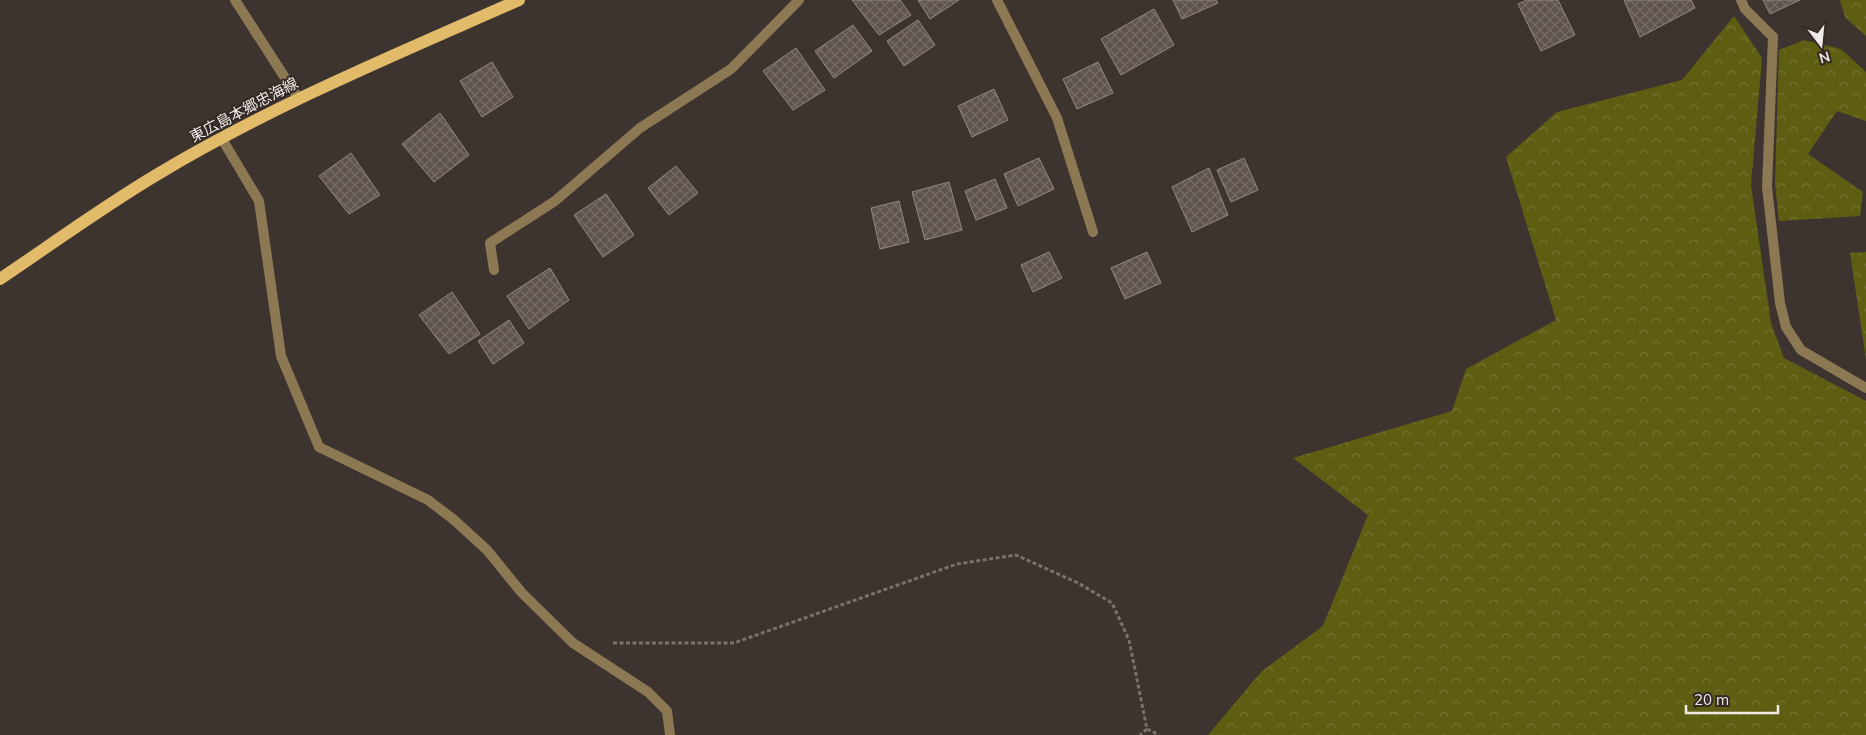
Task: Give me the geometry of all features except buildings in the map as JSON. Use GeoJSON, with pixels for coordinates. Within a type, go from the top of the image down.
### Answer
{"type":"FeatureCollection","features":[{"type":"Feature","properties":{"kind":"main road","name":"東広島本郷忠海線"},"geometry":{"type":"LineString","coordinates":[[0,278],[157,174],[222,138],[298,98],[519,0]]}},
{"type":"Feature","properties":{"kind":"street"},"geometry":{"type":"LineString","coordinates":[[235,0],[298,98]]}},
{"type":"Feature","properties":{"kind":"street"},"geometry":{"type":"LineString","coordinates":[[494,270],[490,243],[555,201],[640,128],[732,68],[799,0]]}},
{"type":"Feature","properties":{"kind":"street"},"geometry":{"type":"LineString","coordinates":[[997,0],[1057,118],[1093,232]]}},
{"type":"Feature","properties":{"kind":"street"},"geometry":{"type":"LineString","coordinates":[[1741,0],[1745,9],[1774,37],[1767,187],[1780,303],[1786,327],[1801,350],[1866,388]]}},
{"type":"Feature","properties":{"kind":"street"},"geometry":{"type":"LineString","coordinates":[[222,138],[259,201],[281,356],[319,447],[428,500],[453,519],[487,550],[522,592],[573,643],[648,692],[668,710],[670,735]]}},
{"type":"Feature","properties":{"kind":"path"},"geometry":{"type":"LineString","coordinates":[[611,643],[734,643],[957,564],[1016,555],[1078,583],[1112,603],[1129,640],[1147,729]]}},
{"type":"Feature","properties":{"kind":"path"},"geometry":{"type":"LineString","coordinates":[[1140,735],[1147,729]]}},
{"type":"Feature","properties":{"kind":"path"},"geometry":{"type":"LineString","coordinates":[[1147,729],[1160,735]]}},
{"type":"Feature","properties":{"kind":"green space"},"geometry":{"type":"Polygon","coordinates":[[[1840,0],[1866,0],[1866,36],[1845,17],[1840,0]]]}},
{"type":"Feature","properties":{"kind":"green space"},"geometry":{"type":"Polygon","coordinates":[[[1734,16],[1762,58],[1751,185],[1771,323],[1784,358],[1866,401],[1866,735],[1208,735],[1261,672],[1323,626],[1368,515],[1293,458],[1452,411],[1466,369],[1556,320],[1506,157],[1557,112],[1682,80],[1734,16]]]}},
{"type":"Feature","properties":{"kind":"green space"},"geometry":{"type":"Polygon","coordinates":[[[1804,40],[1841,49],[1866,72],[1866,121],[1837,111],[1808,154],[1863,192],[1860,216],[1779,221],[1775,184],[1779,50],[1804,40]]]}},
{"type":"Feature","properties":{"kind":"green space"},"geometry":{"type":"Polygon","coordinates":[[[1866,252],[1866,359],[1850,253],[1866,252]]]}}]}
